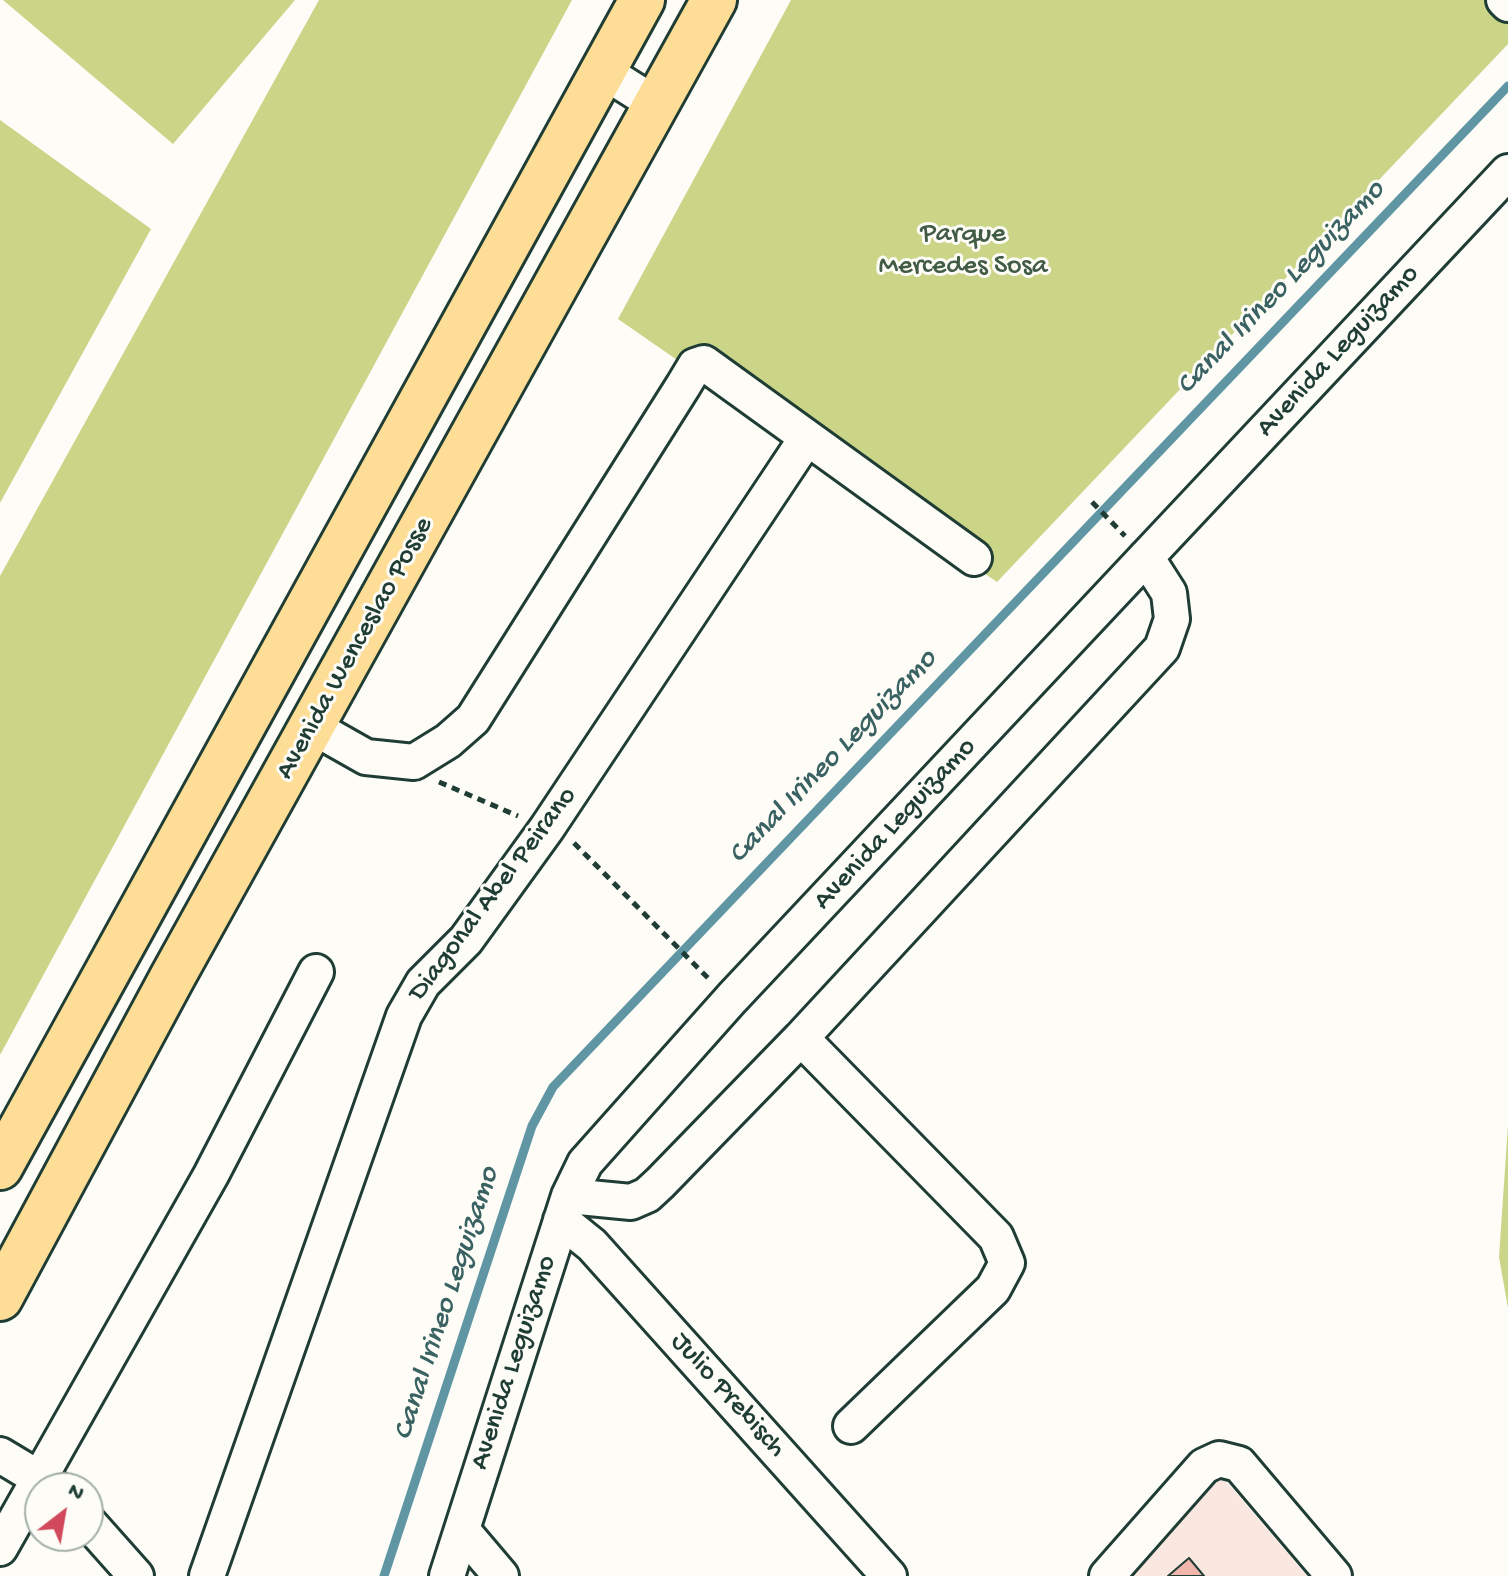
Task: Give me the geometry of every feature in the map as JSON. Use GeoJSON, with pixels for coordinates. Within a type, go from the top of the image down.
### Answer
{"type":"FeatureCollection","features":[{"type":"Feature","properties":{"kind":"main road"},"geometry":{"type":"LineString","coordinates":[[0,1167],[642,0]]}},
{"type":"Feature","properties":{"kind":"main road","name":"Avenida Wenceslao Posse"},"geometry":{"type":"LineString","coordinates":[[0,1298],[173,976],[714,0]]}},
{"type":"Feature","properties":{"kind":"street"},"geometry":{"type":"LineString","coordinates":[[1504,0],[1508,4]]}},
{"type":"Feature","properties":{"kind":"street"},"geometry":{"type":"LineString","coordinates":[[603,71],[657,105]]}},
{"type":"Feature","properties":{"kind":"street","name":"Avenida Leguizamo"},"geometry":{"type":"LineString","coordinates":[[447,1576],[565,1208],[585,1163],[602,1141],[1508,172]]}},
{"type":"Feature","properties":{"kind":"street"},"geometry":{"type":"LineString","coordinates":[[313,727],[366,757],[414,762],[448,741],[473,719],[695,366],[704,363],[974,558]]}},
{"type":"Feature","properties":{"kind":"street","name":"Diagonal Abel Peirano"},"geometry":{"type":"LineString","coordinates":[[207,1576],[404,1016],[423,983],[466,940],[547,828],[806,439]]}},
{"type":"Feature","properties":{"kind":"street"},"geometry":{"type":"LineString","coordinates":[[565,1208],[631,1202],[647,1195],[801,1038],[1162,648],[1172,619],[1169,593],[1146,557]]}},
{"type":"Feature","properties":{"kind":"street"},"geometry":{"type":"LineString","coordinates":[[52,1472],[316,972]]}},
{"type":"Feature","properties":{"kind":"street"},"geometry":{"type":"LineString","coordinates":[[801,1038],[996,1237],[1007,1263],[993,1289],[851,1426]]}},
{"type":"Feature","properties":{"kind":"street","name":"Julio Prebisch"},"geometry":{"type":"LineString","coordinates":[[565,1208],[592,1245],[889,1576]]}},
{"type":"Feature","properties":{"kind":"street"},"geometry":{"type":"LineString","coordinates":[[0,1455],[30,1472]]}},
{"type":"Feature","properties":{"kind":"street"},"geometry":{"type":"LineString","coordinates":[[1107,1576],[1204,1466],[1219,1459],[1239,1464],[1334,1576]]}},
{"type":"Feature","properties":{"kind":"street"},"geometry":{"type":"LineString","coordinates":[[0,1548],[24,1514]]}},
{"type":"Feature","properties":{"kind":"street"},"geometry":{"type":"LineString","coordinates":[[462,1530],[501,1576]]}},
{"type":"Feature","properties":{"kind":"street"},"geometry":{"type":"LineString","coordinates":[[104,1540],[136,1576]]}},
{"type":"Feature","properties":{"kind":"path"},"geometry":{"type":"LineString","coordinates":[[1092,502],[1121,532]]}},
{"type":"Feature","properties":{"kind":"path"},"geometry":{"type":"LineString","coordinates":[[669,940],[700,971]]}},
{"type":"Feature","properties":{"kind":"shaded area"},"geometry":{"type":"Polygon","coordinates":[[[1220,1474],[1307,1576],[1124,1576],[1220,1474]]]}},
{"type":"Feature","properties":{"kind":"green space"},"geometry":{"type":"Polygon","coordinates":[[[3,0],[295,0],[173,144],[3,0]]]}},
{"type":"Feature","properties":{"kind":"green space"},"geometry":{"type":"Polygon","coordinates":[[[319,0],[572,0],[0,1055],[0,576],[319,0]]]}},
{"type":"Feature","properties":{"kind":"green space","name":"Parque Mercedes Sosa"},"geometry":{"type":"Polygon","coordinates":[[[791,0],[1508,0],[1508,44],[997,582],[618,319],[791,0]]]}},
{"type":"Feature","properties":{"kind":"green space"},"geometry":{"type":"Polygon","coordinates":[[[0,120],[151,229],[0,503],[0,120]]]}},
{"type":"Feature","properties":{"kind":"green space"},"geometry":{"type":"Polygon","coordinates":[[[1508,1125],[1508,1308],[1499,1257],[1508,1125]]]}},
{"type":"Feature","properties":{"kind":"building"},"geometry":{"type":"Polygon","coordinates":[[[1189,1558],[1204,1576],[1168,1576],[1189,1558]]]}},
{"type":"Feature","properties":{"kind":"waterway","name":"Canal Irineo Leguizamo"},"geometry":{"type":"LineString","coordinates":[[384,1576],[532,1126],[553,1087],[1508,86]]}}]}
